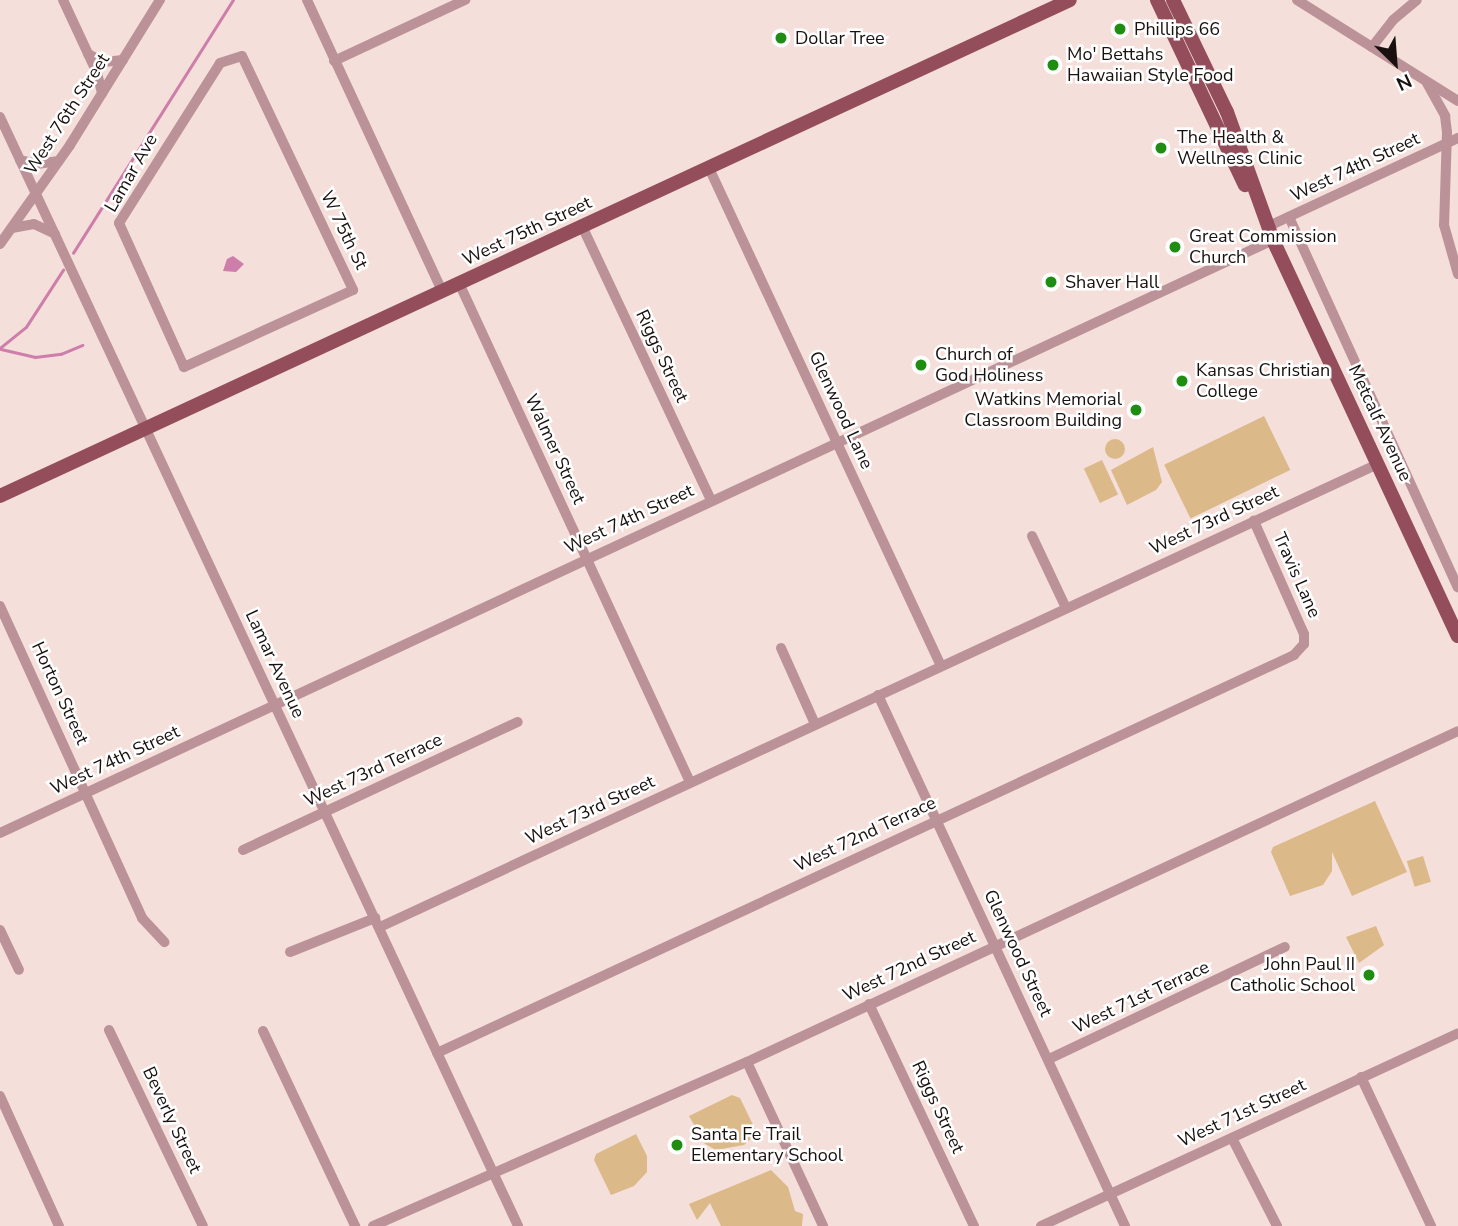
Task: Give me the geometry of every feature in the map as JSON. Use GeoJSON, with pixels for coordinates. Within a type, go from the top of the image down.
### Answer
{"type":"FeatureCollection","features":[{"type":"Feature","properties":{"kind":"main road","name":"West 75th Street"},"geometry":{"type":"LineString","coordinates":[[0,496],[1070,0]]}},
{"type":"Feature","properties":{"kind":"main road","name":"Metcalf Avenue"},"geometry":{"type":"LineString","coordinates":[[1157,0],[1270,233],[1457,633]]}},
{"type":"Feature","properties":{"kind":"main road","name":"Metcalf Avenue"},"geometry":{"type":"LineString","coordinates":[[1173,0],[1227,112],[1270,233]]}},
{"type":"Feature","properties":{"kind":"street"},"geometry":{"type":"LineString","coordinates":[[63,0],[89,54],[102,93]]}},
{"type":"Feature","properties":{"kind":"street","name":"West 76th Street"},"geometry":{"type":"LineString","coordinates":[[0,244],[59,161],[160,0]]}},
{"type":"Feature","properties":{"kind":"street"},"geometry":{"type":"LineString","coordinates":[[307,0],[442,291]]}},
{"type":"Feature","properties":{"kind":"street"},"geometry":{"type":"LineString","coordinates":[[334,61],[465,0]]}},
{"type":"Feature","properties":{"kind":"street"},"geometry":{"type":"LineString","coordinates":[[1297,0],[1458,101]]}},
{"type":"Feature","properties":{"kind":"street"},"geometry":{"type":"LineString","coordinates":[[1372,47],[1393,20],[1417,0]]}},
{"type":"Feature","properties":{"kind":"street"},"geometry":{"type":"LineString","coordinates":[[89,54],[104,62],[122,60]]}},
{"type":"Feature","properties":{"kind":"street","name":"W 75th St"},"geometry":{"type":"LineString","coordinates":[[184,367],[353,290],[242,56]]}},
{"type":"Feature","properties":{"kind":"street","name":"Lamar Ave"},"geometry":{"type":"LineString","coordinates":[[184,367],[119,223],[220,63],[242,56]]}},
{"type":"Feature","properties":{"kind":"street"},"geometry":{"type":"LineString","coordinates":[[1427,83],[1445,116],[1447,143],[1444,225],[1458,274]]}},
{"type":"Feature","properties":{"kind":"street","name":"Lamar Avenue"},"geometry":{"type":"LineString","coordinates":[[0,117],[518,1226]]}},
{"type":"Feature","properties":{"kind":"street","name":"West 74th Street"},"geometry":{"type":"LineString","coordinates":[[0,833],[587,557],[837,443],[1270,233],[1289,217],[1458,138]]}},
{"type":"Feature","properties":{"kind":"street"},"geometry":{"type":"LineString","coordinates":[[20,160],[37,164],[59,161]]}},
{"type":"Feature","properties":{"kind":"street","name":"Glenwood Lane"},"geometry":{"type":"LineString","coordinates":[[709,168],[941,666]]}},
{"type":"Feature","properties":{"kind":"street"},"geometry":{"type":"LineString","coordinates":[[1289,217],[1458,587]]}},
{"type":"Feature","properties":{"kind":"street"},"geometry":{"type":"LineString","coordinates":[[12,228],[34,224],[55,234]]}},
{"type":"Feature","properties":{"kind":"street","name":"Riggs Street"},"geometry":{"type":"LineString","coordinates":[[582,226],[711,500]]}},
{"type":"Feature","properties":{"kind":"street","name":"Walmer Street"},"geometry":{"type":"LineString","coordinates":[[458,284],[690,782]]}},
{"type":"Feature","properties":{"kind":"street","name":"West 73rd Street"},"geometry":{"type":"LineString","coordinates":[[290,952],[377,922],[690,782],[1378,464]]}},
{"type":"Feature","properties":{"kind":"street","name":"Travis Lane"},"geometry":{"type":"LineString","coordinates":[[1254,521],[1302,628],[1304,644]]}},
{"type":"Feature","properties":{"kind":"street"},"geometry":{"type":"LineString","coordinates":[[1032,536],[1066,608]]}},
{"type":"Feature","properties":{"kind":"street","name":"Horton Street"},"geometry":{"type":"LineString","coordinates":[[0,606],[142,918],[164,942]]}},
{"type":"Feature","properties":{"kind":"street","name":"West 72nd Terrace"},"geometry":{"type":"LineString","coordinates":[[438,1052],[1294,655],[1304,644]]}},
{"type":"Feature","properties":{"kind":"street"},"geometry":{"type":"LineString","coordinates":[[780,648],[816,724]]}},
{"type":"Feature","properties":{"kind":"street","name":"Glenwood Street"},"geometry":{"type":"LineString","coordinates":[[878,695],[1125,1226]]}},
{"type":"Feature","properties":{"kind":"street","name":"West 73rd Terrace"},"geometry":{"type":"LineString","coordinates":[[243,850],[518,722]]}},
{"type":"Feature","properties":{"kind":"street","name":"West 72nd Street"},"geometry":{"type":"LineString","coordinates":[[373,1226],[493,1172],[541,1155],[747,1062],[1458,730]]}},
{"type":"Feature","properties":{"kind":"street"},"geometry":{"type":"LineString","coordinates":[[0,930],[19,970]]}},
{"type":"Feature","properties":{"kind":"street","name":"West 71st Terrace"},"geometry":{"type":"LineString","coordinates":[[1049,1059],[1285,947]]}},
{"type":"Feature","properties":{"kind":"street","name":"Riggs Street"},"geometry":{"type":"LineString","coordinates":[[869,1004],[974,1226]]}},
{"type":"Feature","properties":{"kind":"street","name":"Beverly Street"},"geometry":{"type":"LineString","coordinates":[[109,1030],[202,1226]]}},
{"type":"Feature","properties":{"kind":"street"},"geometry":{"type":"LineString","coordinates":[[263,1031],[355,1226]]}},
{"type":"Feature","properties":{"kind":"street","name":"West 71st Street"},"geometry":{"type":"LineString","coordinates":[[1041,1226],[1458,1032]]}},
{"type":"Feature","properties":{"kind":"street"},"geometry":{"type":"LineString","coordinates":[[747,1062],[822,1226]]}},
{"type":"Feature","properties":{"kind":"street"},"geometry":{"type":"LineString","coordinates":[[1361,1077],[1431,1226]]}},
{"type":"Feature","properties":{"kind":"street"},"geometry":{"type":"LineString","coordinates":[[0,1096],[59,1226]]}},
{"type":"Feature","properties":{"kind":"street"},"geometry":{"type":"LineString","coordinates":[[1231,1138],[1277,1226]]}},
{"type":"Feature","properties":{"kind":"shaded area"},"geometry":{"type":"Polygon","coordinates":[[[233,256],[244,264],[236,272],[223,271],[227,259],[233,256]]]}},
{"type":"Feature","properties":{"kind":"shaded area"},"geometry":{"type":"Polygon","coordinates":[[[1264,416],[1290,470],[1191,519],[1164,465],[1264,416]]]}},
{"type":"Feature","properties":{"kind":"shaded area"},"geometry":{"type":"Polygon","coordinates":[[[1115,439],[1122,442],[1125,449],[1122,456],[1115,459],[1108,456],[1105,449],[1108,442],[1115,439]]]}},
{"type":"Feature","properties":{"kind":"shaded area"},"geometry":{"type":"Polygon","coordinates":[[[1153,447],[1162,482],[1156,490],[1127,505],[1111,470],[1153,447]]]}},
{"type":"Feature","properties":{"kind":"shaded area"},"geometry":{"type":"Polygon","coordinates":[[[1102,460],[1118,494],[1100,503],[1084,468],[1102,460]]]}},
{"type":"Feature","properties":{"kind":"shaded area"},"geometry":{"type":"Polygon","coordinates":[[[1375,801],[1407,872],[1352,896],[1332,852],[1332,871],[1323,885],[1290,896],[1271,852],[1273,847],[1375,801]]]}},
{"type":"Feature","properties":{"kind":"shaded area"},"geometry":{"type":"Polygon","coordinates":[[[1423,856],[1431,882],[1415,887],[1407,861],[1423,856]]]}},
{"type":"Feature","properties":{"kind":"shaded area"},"geometry":{"type":"Polygon","coordinates":[[[1376,926],[1384,945],[1359,963],[1346,937],[1376,926]]]}},
{"type":"Feature","properties":{"kind":"shaded area"},"geometry":{"type":"Polygon","coordinates":[[[732,1095],[740,1098],[757,1133],[744,1145],[716,1150],[705,1144],[689,1116],[732,1095]]]}},
{"type":"Feature","properties":{"kind":"shaded area"},"geometry":{"type":"Polygon","coordinates":[[[636,1134],[647,1156],[647,1172],[634,1186],[611,1195],[594,1160],[596,1154],[636,1134]]]}},
{"type":"Feature","properties":{"kind":"shaded area"},"geometry":{"type":"Polygon","coordinates":[[[771,1170],[788,1187],[795,1211],[803,1214],[802,1226],[721,1226],[710,1203],[697,1220],[689,1204],[771,1170]]]}},
{"type":"Feature","properties":{"kind":"waterway"},"geometry":{"type":"LineString","coordinates":[[73,253],[233,0]]}},
{"type":"Feature","properties":{"kind":"waterway"},"geometry":{"type":"LineString","coordinates":[[0,348],[26,327],[63,270]]}},
{"type":"Feature","properties":{"kind":"waterway"},"geometry":{"type":"LineString","coordinates":[[1,349],[35,357],[61,354],[82,345]]}},
{"type":"Feature","properties":{"kind":"place","name":"Phillips 66"},"geometry":{"type":"Point","coordinates":[1120,29]}},
{"type":"Feature","properties":{"kind":"place","name":"Dollar Tree"},"geometry":{"type":"Point","coordinates":[781,38]}},
{"type":"Feature","properties":{"kind":"place","name":"Mo' Bettahs Hawaiian Style Food"},"geometry":{"type":"Point","coordinates":[1053,65]}},
{"type":"Feature","properties":{"kind":"place","name":"The Health & Wellness Clinic"},"geometry":{"type":"Point","coordinates":[1161,148]}},
{"type":"Feature","properties":{"kind":"place","name":"Great Commission Church"},"geometry":{"type":"Point","coordinates":[1175,247]}},
{"type":"Feature","properties":{"kind":"place","name":"Shaver Hall"},"geometry":{"type":"Point","coordinates":[1051,282]}},
{"type":"Feature","properties":{"kind":"place","name":"Church of God Holiness"},"geometry":{"type":"Point","coordinates":[921,365]}},
{"type":"Feature","properties":{"kind":"place","name":"Kansas Christian College"},"geometry":{"type":"Point","coordinates":[1182,381]}},
{"type":"Feature","properties":{"kind":"place","name":"Watkins Memorial Classroom Building"},"geometry":{"type":"Point","coordinates":[1136,410]}},
{"type":"Feature","properties":{"kind":"place","name":"John Paul II Catholic School"},"geometry":{"type":"Point","coordinates":[1369,975]}},
{"type":"Feature","properties":{"kind":"place","name":"Santa Fe Trail Elementary School"},"geometry":{"type":"Point","coordinates":[677,1145]}}]}
